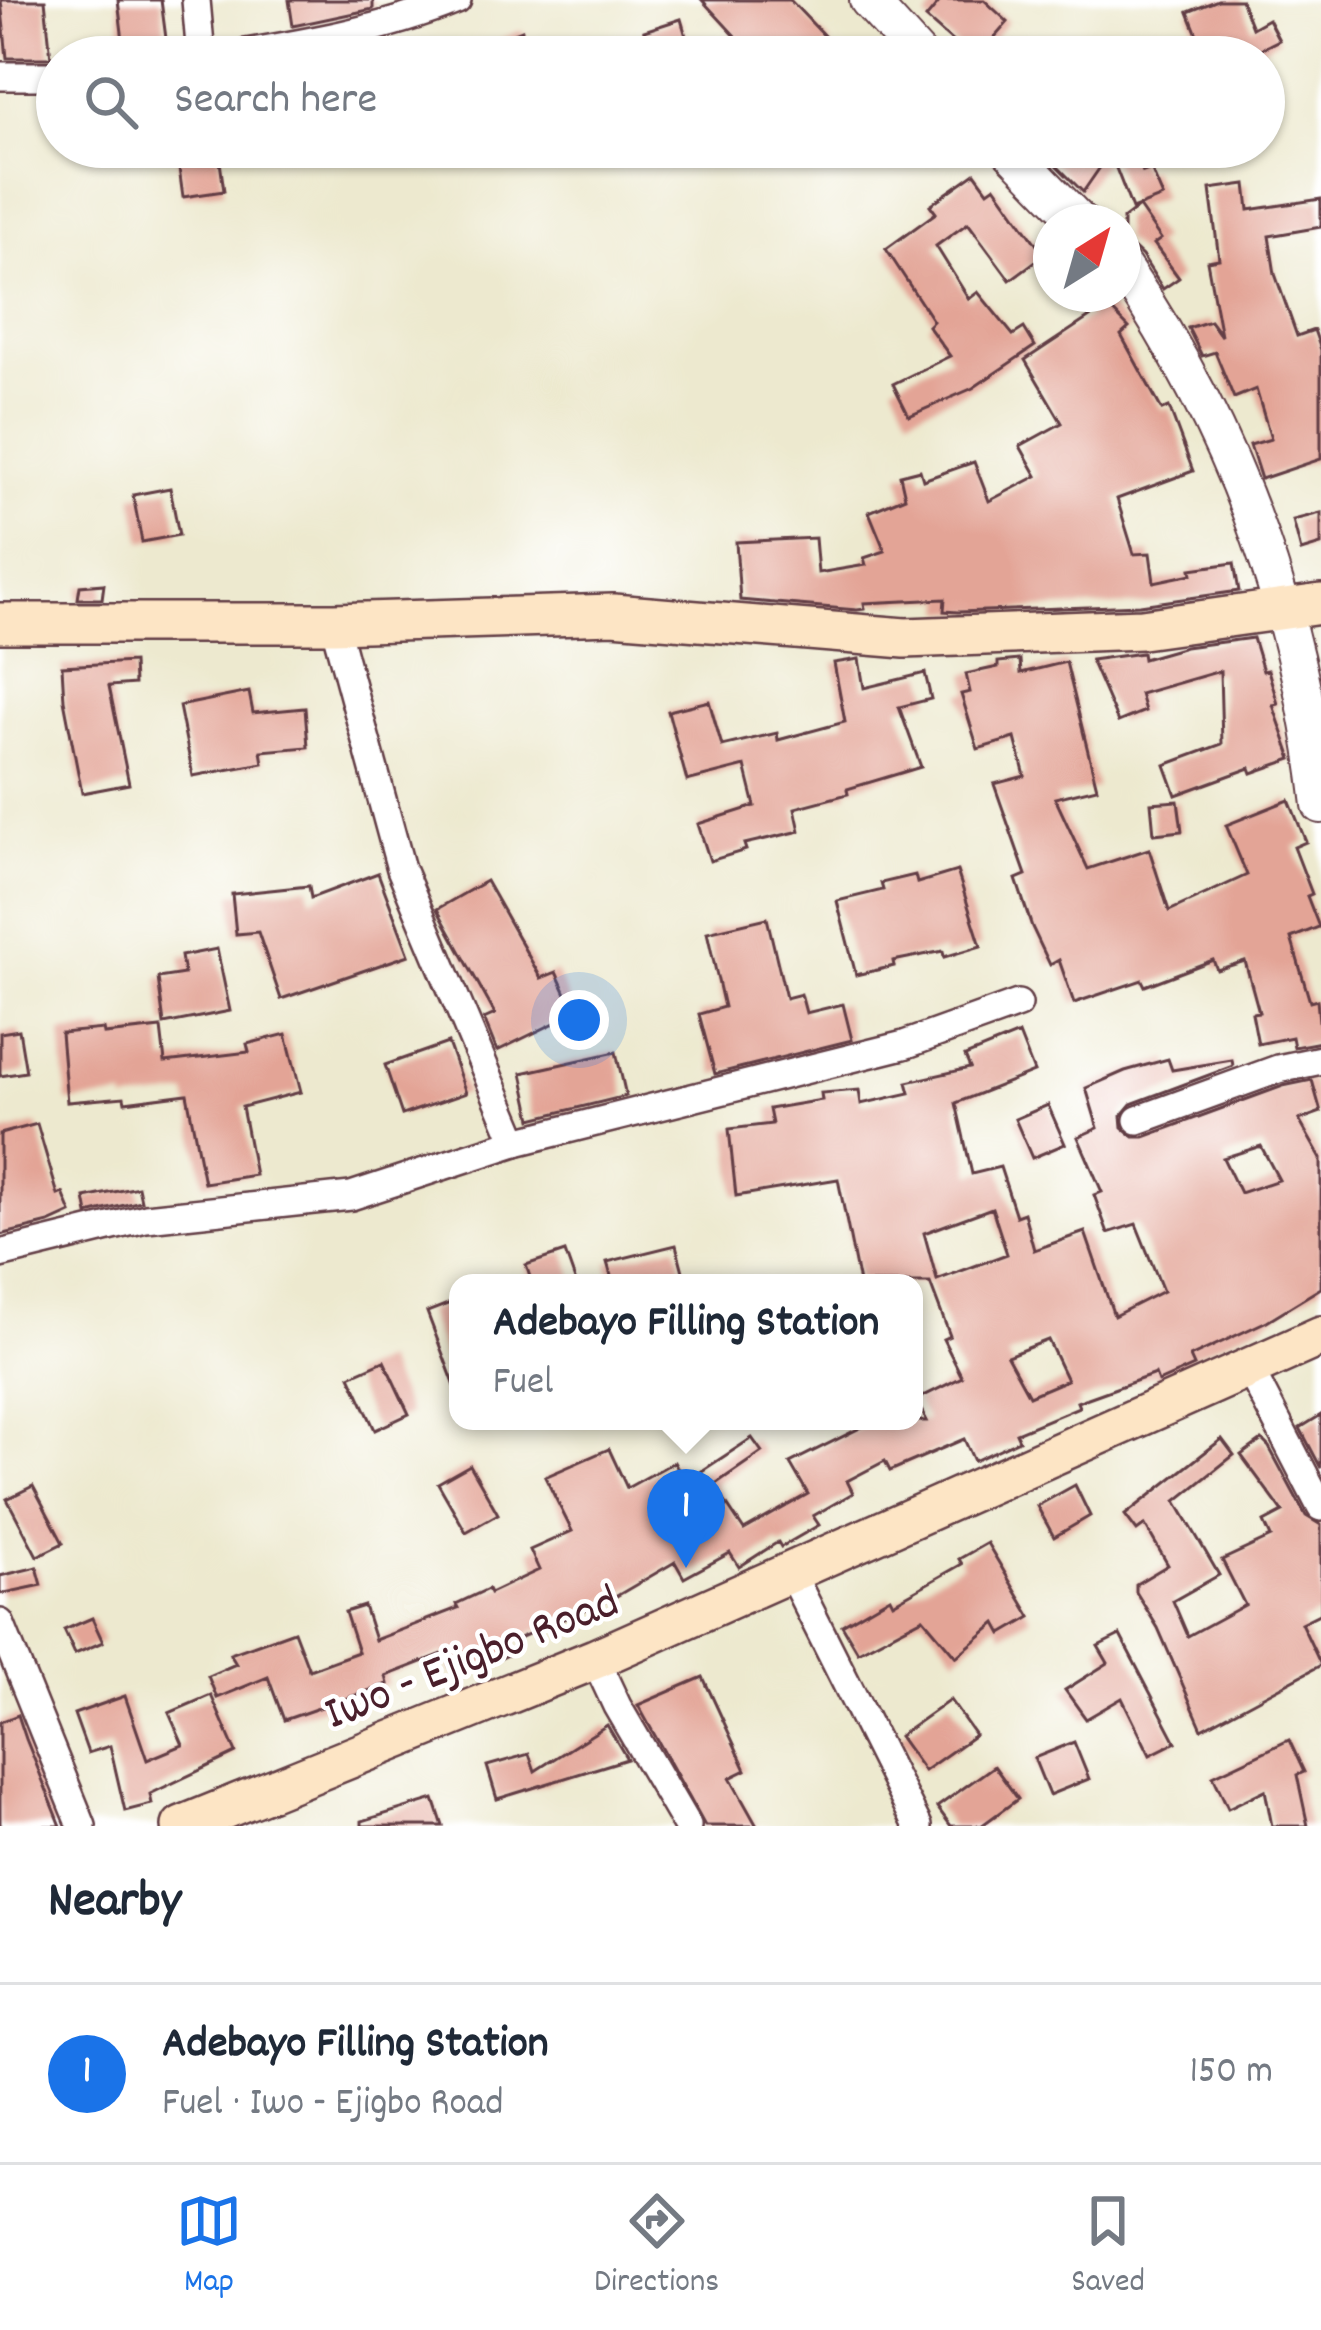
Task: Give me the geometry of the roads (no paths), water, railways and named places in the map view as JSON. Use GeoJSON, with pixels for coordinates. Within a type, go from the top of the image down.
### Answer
{"type":"FeatureCollection","features":[{"type":"Feature","properties":{"kind":"main road"},"geometry":{"type":"LineString","coordinates":[[0,623],[334,623],[613,614],[905,638],[1142,629],[1303,606]]}},
{"type":"Feature","properties":{"kind":"main road","name":"Iwo - Ejigbo Road"},"geometry":{"type":"LineString","coordinates":[[182,1826],[595,1659],[1321,1336]]}},
{"type":"Feature","properties":{"kind":"street"},"geometry":{"type":"LineString","coordinates":[[196,0],[199,36]]}},
{"type":"Feature","properties":{"kind":"street"},"geometry":{"type":"LineString","coordinates":[[328,36],[426,13],[457,0]]}},
{"type":"Feature","properties":{"kind":"street"},"geometry":{"type":"LineString","coordinates":[[869,1],[900,36]]}},
{"type":"Feature","properties":{"kind":"street"},"geometry":{"type":"LineString","coordinates":[[0,76],[36,76]]}},
{"type":"Feature","properties":{"kind":"street"},"geometry":{"type":"LineString","coordinates":[[1027,168],[1062,204]]}},
{"type":"Feature","properties":{"kind":"street"},"geometry":{"type":"LineString","coordinates":[[1141,297],[1200,392],[1303,606],[1321,805]]}},
{"type":"Feature","properties":{"kind":"street"},"geometry":{"type":"LineString","coordinates":[[334,623],[401,868],[516,1142]]}},
{"type":"Feature","properties":{"kind":"street"},"geometry":{"type":"LineString","coordinates":[[0,1254],[146,1218],[351,1196],[516,1142],[904,1045],[1018,1004]]}},
{"type":"Feature","properties":{"kind":"street"},"geometry":{"type":"LineString","coordinates":[[1138,1120],[1278,1069],[1321,1060]]}},
{"type":"Feature","properties":{"kind":"street"},"geometry":{"type":"LineString","coordinates":[[1249,1368],[1321,1507]]}},
{"type":"Feature","properties":{"kind":"street"},"geometry":{"type":"LineString","coordinates":[[791,1573],[918,1826]]}},
{"type":"Feature","properties":{"kind":"street"},"geometry":{"type":"LineString","coordinates":[[0,1623],[82,1826]]}},
{"type":"Feature","properties":{"kind":"street"},"geometry":{"type":"LineString","coordinates":[[595,1659],[616,1706],[687,1826]]}},
{"type":"Feature","properties":{"kind":"place","name":"Adebayo Filling Station"},"geometry":{"type":"Point","coordinates":[686,1568]}}]}
